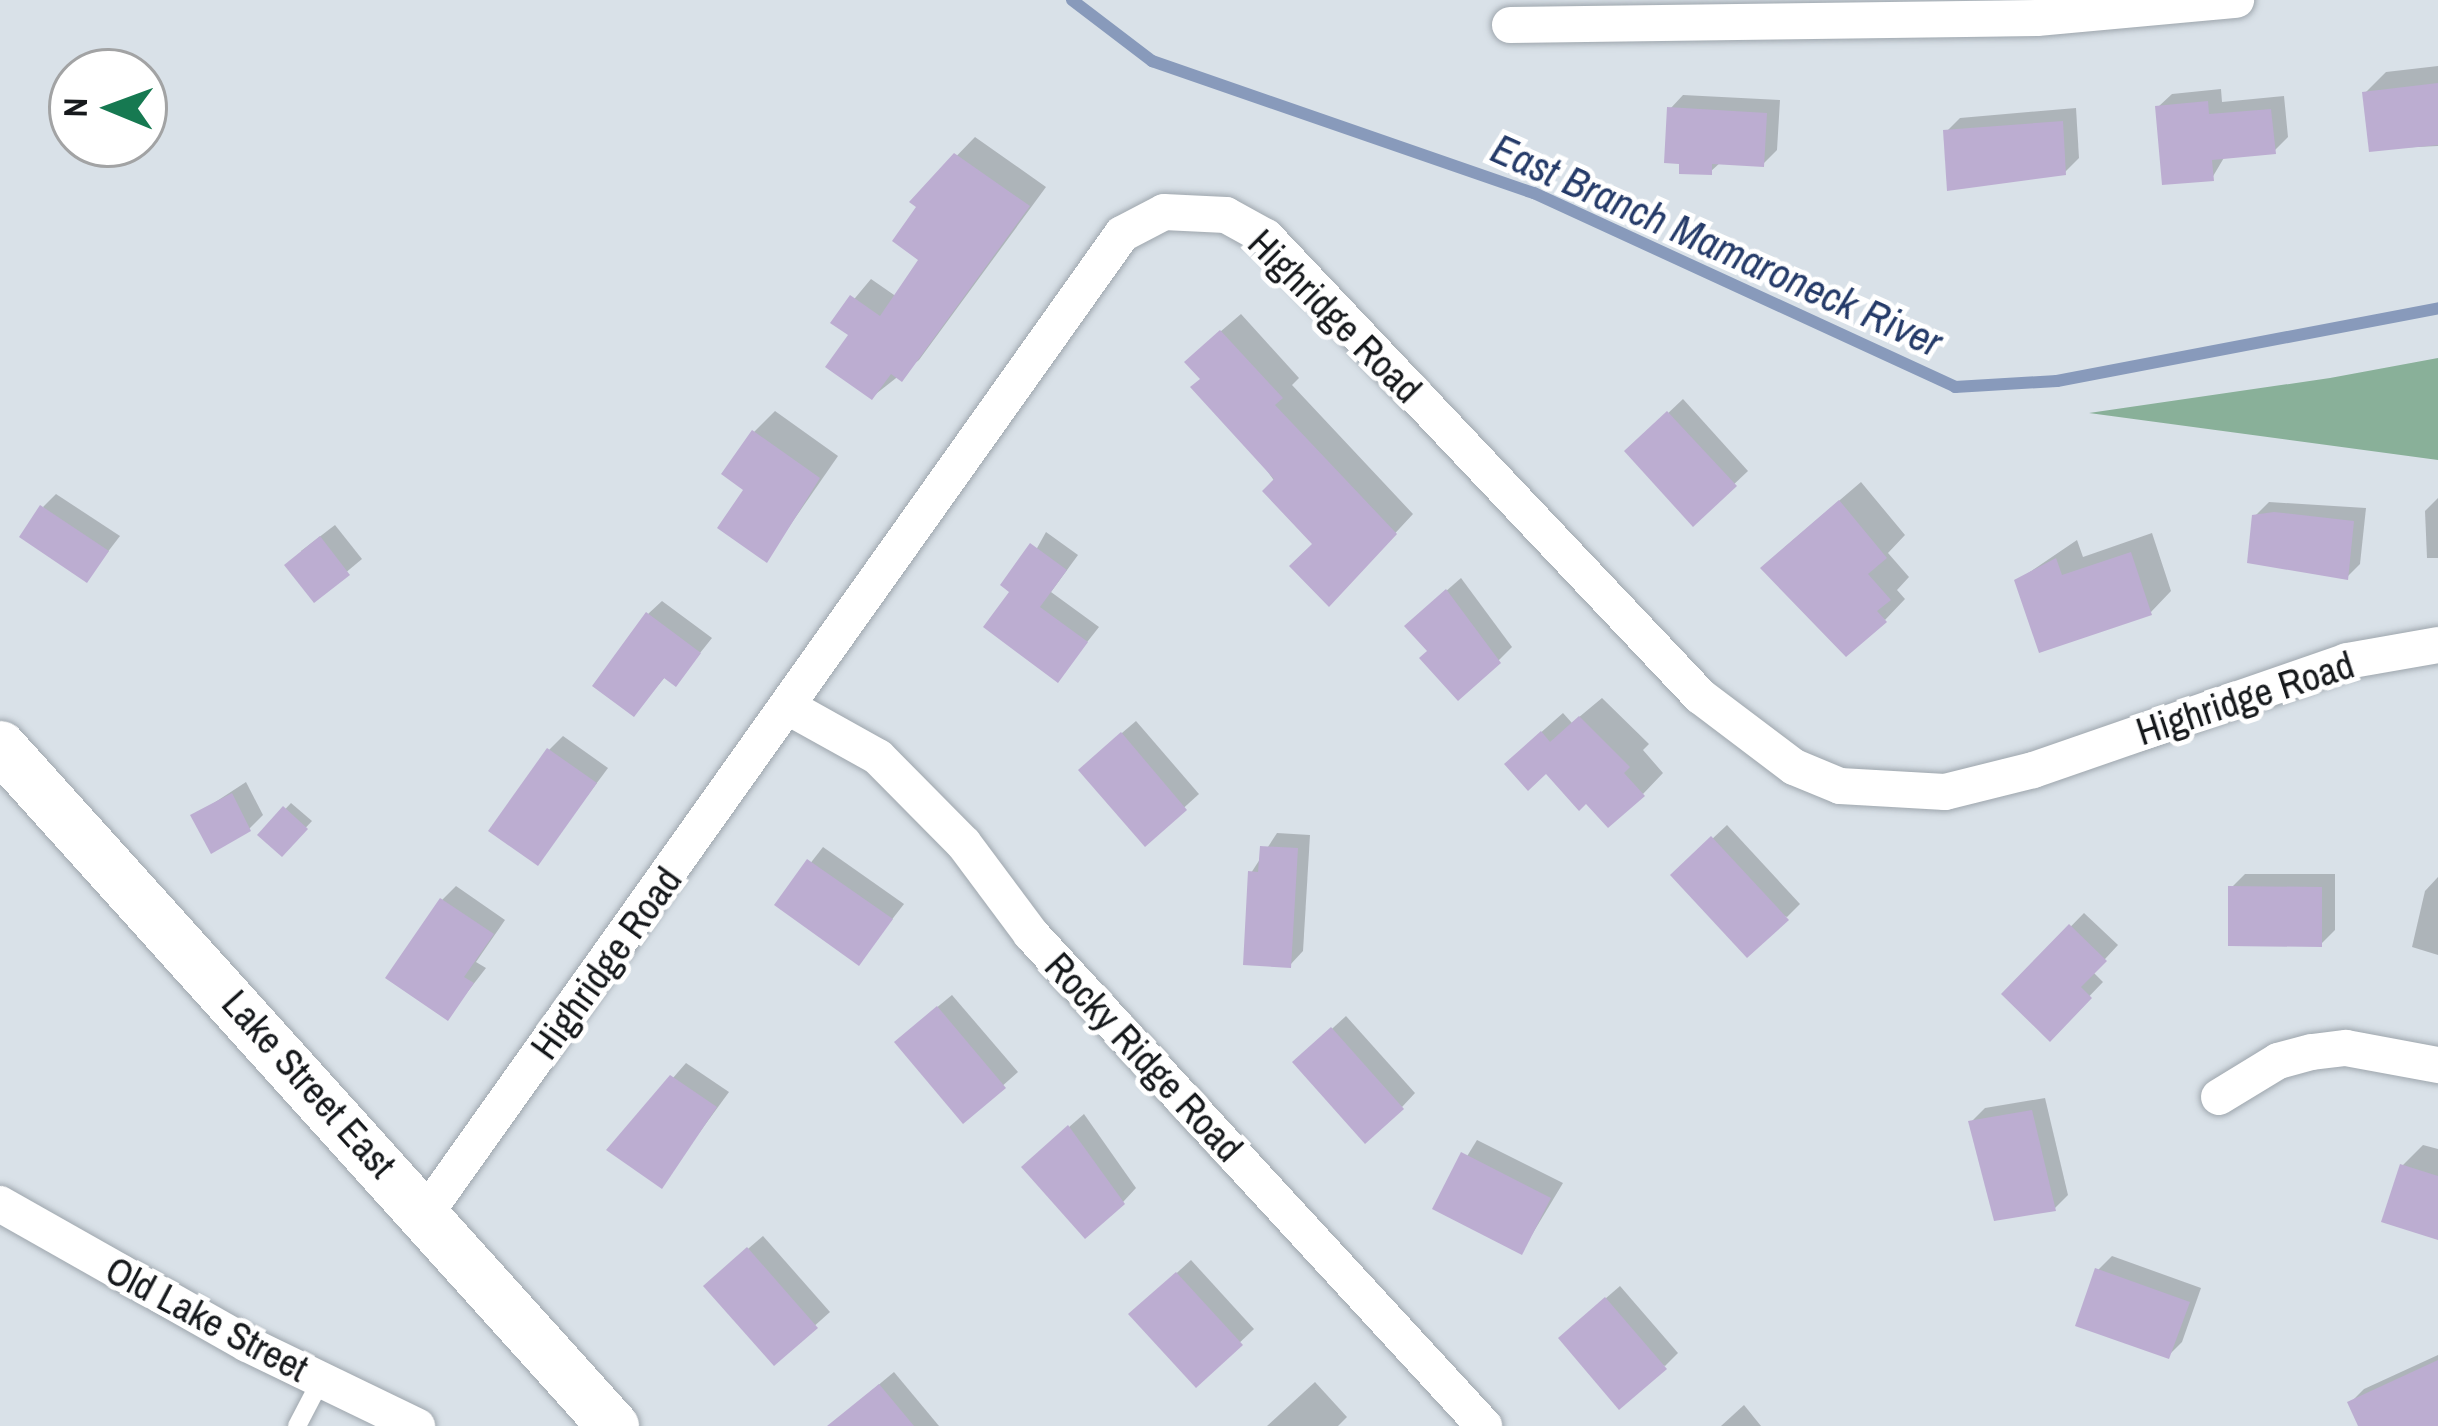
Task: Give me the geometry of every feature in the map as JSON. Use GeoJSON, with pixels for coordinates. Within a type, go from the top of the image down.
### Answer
{"type":"FeatureCollection","features":[{"type":"Feature","properties":{"kind":"main road","name":"Lake Street East"},"geometry":{"type":"LineString","coordinates":[[0,746],[613,1426]]}},
{"type":"Feature","properties":{"kind":"street"},"geometry":{"type":"LineString","coordinates":[[1510,25],[1856,24],[2236,0]]}},
{"type":"Feature","properties":{"kind":"street","name":"Highridge Road"},"geometry":{"type":"LineString","coordinates":[[426,1214],[790,708],[1122,234],[1164,212],[1226,215],[1265,237],[1700,696],[1794,767],[1840,786],[1945,792],[2347,661],[2438,645]]}},
{"type":"Feature","properties":{"kind":"street","name":"Rocky Ridge Road"},"geometry":{"type":"LineString","coordinates":[[790,708],[878,757],[950,829],[1031,934],[1484,1426]]}},
{"type":"Feature","properties":{"kind":"street"},"geometry":{"type":"LineString","coordinates":[[2218,1096],[2278,1061],[2312,1052],[2346,1048],[2438,1065]]}},
{"type":"Feature","properties":{"kind":"street","name":"Old Lake Street"},"geometry":{"type":"LineString","coordinates":[[0,1204],[321,1380],[417,1426]]}},
{"type":"Feature","properties":{"kind":"lane"},"geometry":{"type":"LineString","coordinates":[[296,1426],[321,1380]]}},
{"type":"Feature","properties":{"kind":"green space"},"geometry":{"type":"Polygon","coordinates":[[[2438,358],[2438,460],[2089,413],[2330,378],[2438,358]]]}},
{"type":"Feature","properties":{"kind":"building"},"geometry":{"type":"Polygon","coordinates":[[[2438,83],[2438,145],[2369,152],[2362,92],[2438,83]]]}},
{"type":"Feature","properties":{"kind":"building"},"geometry":{"type":"Polygon","coordinates":[[[2208,101],[2209,114],[2271,109],[2276,154],[2212,160],[2214,181],[2162,185],[2155,106],[2208,101]]]}},
{"type":"Feature","properties":{"kind":"building"},"geometry":{"type":"Polygon","coordinates":[[[1667,107],[1767,113],[1764,167],[1712,164],[1712,175],[1679,174],[1679,164],[1664,163],[1667,107]]]}},
{"type":"Feature","properties":{"kind":"building"},"geometry":{"type":"Polygon","coordinates":[[[2063,121],[2066,175],[1947,191],[1943,130],[2063,121]]]}},
{"type":"Feature","properties":{"kind":"building"},"geometry":{"type":"Polygon","coordinates":[[[954,153],[1030,206],[902,382],[891,374],[872,400],[825,367],[848,335],[830,323],[850,295],[880,316],[918,260],[892,241],[916,207],[909,202],[954,153]]]}},
{"type":"Feature","properties":{"kind":"building"},"geometry":{"type":"Polygon","coordinates":[[[1220,330],[1283,398],[1275,405],[1397,534],[1329,607],[1289,566],[1312,544],[1262,491],[1274,479],[1190,387],[1200,379],[1184,362],[1220,330]]]}},
{"type":"Feature","properties":{"kind":"building"},"geometry":{"type":"Polygon","coordinates":[[[1667,411],[1737,486],[1693,527],[1624,451],[1667,411]]]}},
{"type":"Feature","properties":{"kind":"building"},"geometry":{"type":"Polygon","coordinates":[[[752,430],[820,478],[767,563],[717,528],[743,490],[721,474],[752,430]]]}},
{"type":"Feature","properties":{"kind":"building"},"geometry":{"type":"Polygon","coordinates":[[[1839,500],[1887,558],[1868,574],[1891,600],[1877,611],[1887,622],[1846,657],[1760,568],[1839,500]]]}},
{"type":"Feature","properties":{"kind":"building"},"geometry":{"type":"Polygon","coordinates":[[[40,505],[109,551],[87,583],[19,537],[40,505]]]}},
{"type":"Feature","properties":{"kind":"building"},"geometry":{"type":"Polygon","coordinates":[[[2274,512],[2354,521],[2348,580],[2247,563],[2252,515],[2274,512]]]}},
{"type":"Feature","properties":{"kind":"building"},"geometry":{"type":"Polygon","coordinates":[[[320,536],[350,575],[314,603],[284,565],[320,536]]]}},
{"type":"Feature","properties":{"kind":"building"},"geometry":{"type":"Polygon","coordinates":[[[1030,543],[1067,570],[1040,607],[1088,642],[1058,683],[983,627],[1009,592],[1000,585],[1030,543]]]}},
{"type":"Feature","properties":{"kind":"building"},"geometry":{"type":"Polygon","coordinates":[[[2131,552],[2152,615],[2039,653],[2014,580],[2056,558],[2062,575],[2131,552]]]}},
{"type":"Feature","properties":{"kind":"building"},"geometry":{"type":"Polygon","coordinates":[[[1446,589],[1501,663],[1458,701],[1419,658],[1427,651],[1404,626],[1446,589]]]}},
{"type":"Feature","properties":{"kind":"building"},"geometry":{"type":"Polygon","coordinates":[[[646,612],[701,653],[676,687],[664,678],[634,717],[592,686],[646,612]]]}},
{"type":"Feature","properties":{"kind":"building"},"geometry":{"type":"Polygon","coordinates":[[[1579,716],[1630,767],[1624,773],[1645,796],[1608,828],[1586,804],[1579,811],[1546,774],[1528,791],[1504,764],[1541,731],[1550,742],[1579,716]]]}},
{"type":"Feature","properties":{"kind":"building"},"geometry":{"type":"Polygon","coordinates":[[[1121,732],[1187,810],[1145,847],[1078,770],[1121,732]]]}},
{"type":"Feature","properties":{"kind":"building"},"geometry":{"type":"Polygon","coordinates":[[[547,748],[597,783],[538,866],[488,831],[547,748]]]}},
{"type":"Feature","properties":{"kind":"building"},"geometry":{"type":"Polygon","coordinates":[[[232,793],[251,831],[211,854],[190,815],[232,793]]]}},
{"type":"Feature","properties":{"kind":"building"},"geometry":{"type":"Polygon","coordinates":[[[283,806],[308,829],[282,857],[257,835],[283,806]]]}},
{"type":"Feature","properties":{"kind":"building"},"geometry":{"type":"Polygon","coordinates":[[[1711,836],[1789,920],[1747,958],[1670,875],[1711,836]]]}},
{"type":"Feature","properties":{"kind":"building"},"geometry":{"type":"Polygon","coordinates":[[[1260,846],[1298,848],[1291,968],[1243,965],[1248,871],[1258,872],[1260,846]]]}},
{"type":"Feature","properties":{"kind":"building"},"geometry":{"type":"Polygon","coordinates":[[[807,859],[893,919],[859,966],[774,905],[807,859]]]}},
{"type":"Feature","properties":{"kind":"building"},"geometry":{"type":"Polygon","coordinates":[[[2228,886],[2322,887],[2322,947],[2228,946],[2228,886]]]}},
{"type":"Feature","properties":{"kind":"building"},"geometry":{"type":"Polygon","coordinates":[[[440,898],[494,934],[464,977],[474,983],[448,1021],[385,978],[440,898]]]}},
{"type":"Feature","properties":{"kind":"building"},"geometry":{"type":"Polygon","coordinates":[[[2069,924],[2107,961],[2081,987],[2092,998],[2050,1042],[2001,994],[2069,924]]]}},
{"type":"Feature","properties":{"kind":"building"},"geometry":{"type":"Polygon","coordinates":[[[937,1006],[1006,1088],[963,1124],[894,1042],[937,1006]]]}},
{"type":"Feature","properties":{"kind":"building"},"geometry":{"type":"Polygon","coordinates":[[[1331,1027],[1404,1109],[1365,1144],[1292,1062],[1331,1027]]]}},
{"type":"Feature","properties":{"kind":"building"},"geometry":{"type":"Polygon","coordinates":[[[670,1075],[717,1107],[662,1189],[606,1150],[670,1075]]]}},
{"type":"Feature","properties":{"kind":"building"},"geometry":{"type":"Polygon","coordinates":[[[2032,1110],[2056,1211],[1994,1221],[1968,1121],[2032,1110]]]}},
{"type":"Feature","properties":{"kind":"building"},"geometry":{"type":"Polygon","coordinates":[[[1068,1125],[1125,1204],[1085,1239],[1021,1167],[1068,1125]]]}},
{"type":"Feature","properties":{"kind":"building"},"geometry":{"type":"Polygon","coordinates":[[[1461,1152],[1551,1198],[1522,1255],[1432,1209],[1461,1152]]]}},
{"type":"Feature","properties":{"kind":"building"},"geometry":{"type":"Polygon","coordinates":[[[2400,1164],[2438,1176],[2438,1240],[2381,1222],[2400,1164]]]}},
{"type":"Feature","properties":{"kind":"building"},"geometry":{"type":"Polygon","coordinates":[[[747,1247],[818,1328],[774,1366],[703,1286],[747,1247]]]}},
{"type":"Feature","properties":{"kind":"building"},"geometry":{"type":"Polygon","coordinates":[[[2095,1268],[2190,1302],[2169,1359],[2075,1326],[2095,1268]]]}},
{"type":"Feature","properties":{"kind":"building"},"geometry":{"type":"Polygon","coordinates":[[[1176,1272],[1243,1345],[1196,1388],[1128,1314],[1176,1272]]]}},
{"type":"Feature","properties":{"kind":"building"},"geometry":{"type":"Polygon","coordinates":[[[1605,1297],[1667,1369],[1619,1410],[1558,1338],[1605,1297]]]}},
{"type":"Feature","properties":{"kind":"building"},"geometry":{"type":"Polygon","coordinates":[[[2438,1360],[2438,1426],[2358,1426],[2347,1402],[2438,1360]]]}},
{"type":"Feature","properties":{"kind":"building"},"geometry":{"type":"Polygon","coordinates":[[[879,1384],[914,1426],[827,1426],[879,1384]]]}},
{"type":"Feature","properties":{"kind":"waterway","name":"East Branch Mamaroneck River"},"geometry":{"type":"LineString","coordinates":[[1072,0],[1152,61],[1534,193],[1955,387],[2057,381],[2438,308]]}}]}
